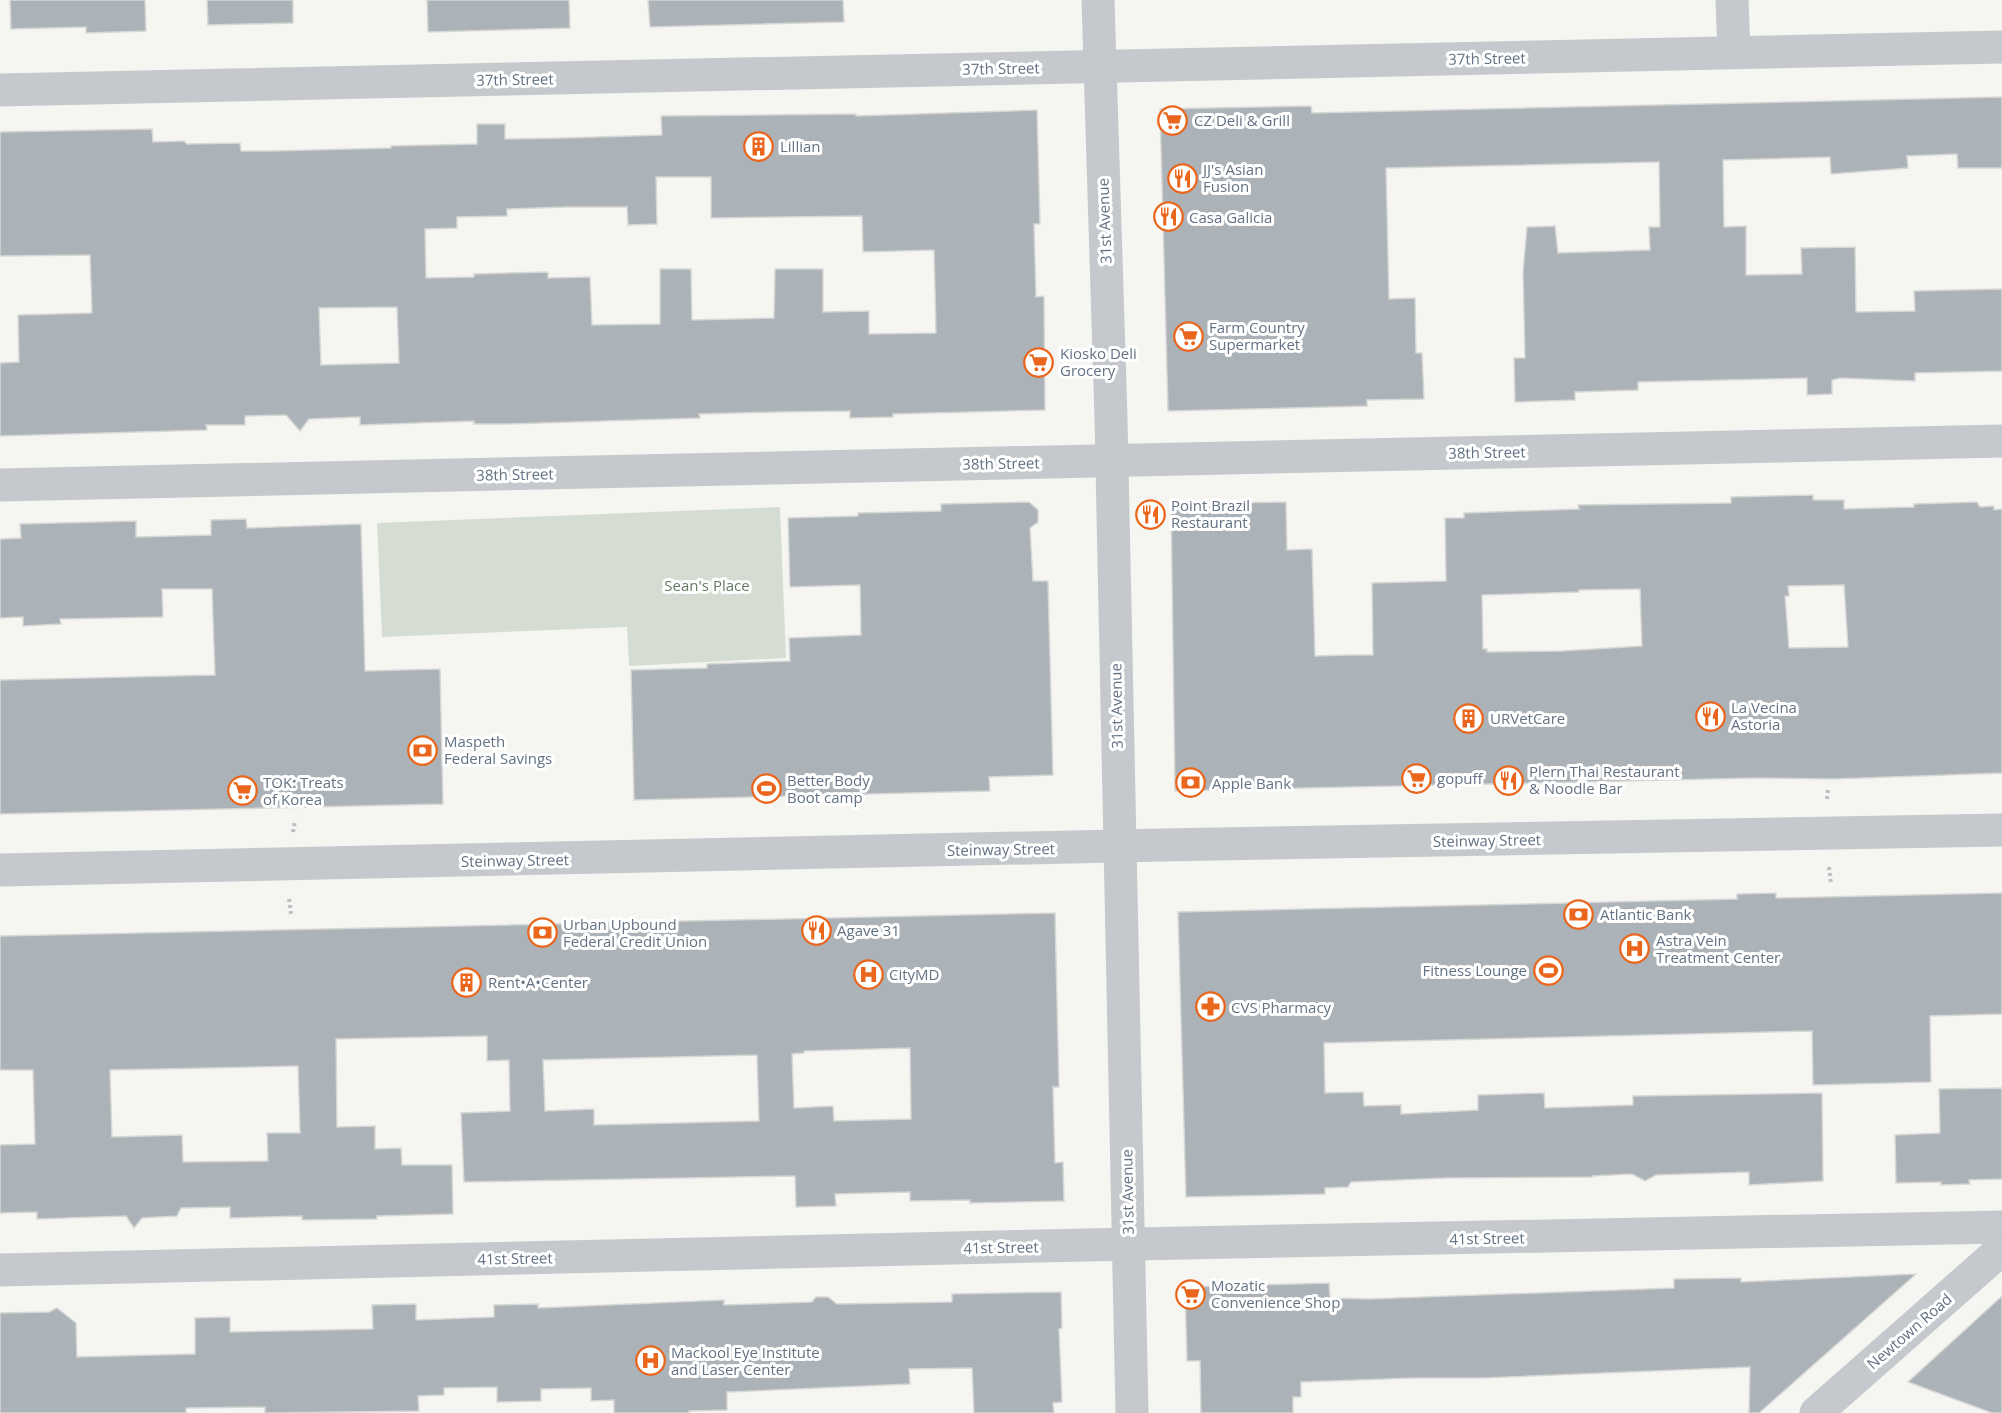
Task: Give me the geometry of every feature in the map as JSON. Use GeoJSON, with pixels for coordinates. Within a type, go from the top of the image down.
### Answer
{"type":"FeatureCollection","features":[{"type":"Feature","properties":{"kind":"street","name":"31st Avenue"},"geometry":{"type":"LineString","coordinates":[[1098,0],[1111,460],[1132,1413]]}},
{"type":"Feature","properties":{"kind":"street"},"geometry":{"type":"LineString","coordinates":[[1732,0],[1734,52]]}},
{"type":"Feature","properties":{"kind":"street","name":"37th Street"},"geometry":{"type":"LineString","coordinates":[[0,90],[2002,46]]}},
{"type":"Feature","properties":{"kind":"street","name":"38th Street"},"geometry":{"type":"LineString","coordinates":[[0,485],[2002,441]]}},
{"type":"Feature","properties":{"kind":"street","name":"Steinway Street"},"geometry":{"type":"LineString","coordinates":[[0,870],[2002,830]]}},
{"type":"Feature","properties":{"kind":"street","name":"41st Street"},"geometry":{"type":"LineString","coordinates":[[0,1270],[2002,1227]]}},
{"type":"Feature","properties":{"kind":"street","name":"Newtown Road"},"geometry":{"type":"LineString","coordinates":[[1816,1413],[2002,1249]]}},
{"type":"Feature","properties":{"kind":"path"},"geometry":{"type":"LineString","coordinates":[[1827,800],[1828,789]]}},
{"type":"Feature","properties":{"kind":"path"},"geometry":{"type":"LineString","coordinates":[[292,833],[295,821]]}},
{"type":"Feature","properties":{"kind":"path"},"geometry":{"type":"LineString","coordinates":[[1829,866],[1831,884]]}},
{"type":"Feature","properties":{"kind":"path"},"geometry":{"type":"LineString","coordinates":[[289,899],[291,914]]}},
{"type":"Feature","properties":{"kind":"green space","name":"Sean's Place"},"geometry":{"type":"Polygon","coordinates":[[[780,507],[786,658],[629,666],[627,627],[382,637],[377,523],[780,507]]]}},
{"type":"Feature","properties":{"kind":"building"},"geometry":{"type":"Polygon","coordinates":[[[10,0],[145,0],[146,31],[86,33],[86,27],[11,29],[10,0]]]}},
{"type":"Feature","properties":{"kind":"building"},"geometry":{"type":"Polygon","coordinates":[[[207,0],[293,0],[293,23],[208,25],[207,0]]]}},
{"type":"Feature","properties":{"kind":"building"},"geometry":{"type":"Polygon","coordinates":[[[427,0],[569,0],[570,28],[428,32],[427,0]]]}},
{"type":"Feature","properties":{"kind":"building"},"geometry":{"type":"Polygon","coordinates":[[[648,0],[843,0],[844,22],[650,27],[648,0]]]}},
{"type":"Feature","properties":{"kind":"building"},"geometry":{"type":"Polygon","coordinates":[[[2002,97],[2002,168],[1958,168],[1957,154],[1907,156],[1908,168],[1831,174],[1830,157],[1723,160],[1724,227],[1746,226],[1746,275],[1802,274],[1801,248],[1855,247],[1856,312],[1915,311],[1914,291],[2002,289],[2002,371],[1915,373],[1915,381],[1840,378],[1832,380],[1832,394],[1807,395],[1807,378],[1638,382],[1638,390],[1575,392],[1575,400],[1515,402],[1514,358],[1525,358],[1523,272],[1527,227],[1555,226],[1558,253],[1650,250],[1649,227],[1660,227],[1659,162],[1386,168],[1389,299],[1415,298],[1416,353],[1422,353],[1424,399],[1367,400],[1367,406],[1168,411],[1160,109],[1311,106],[1312,113],[2002,97]]]}},
{"type":"Feature","properties":{"kind":"building"},"geometry":{"type":"Polygon","coordinates":[[[1037,110],[1040,224],[1034,224],[1036,297],[1044,296],[1045,410],[893,414],[893,417],[850,418],[850,411],[699,414],[700,418],[508,424],[474,424],[474,421],[360,425],[360,417],[309,419],[300,431],[286,415],[245,416],[245,425],[206,425],[207,430],[0,436],[0,363],[19,362],[18,315],[92,313],[90,255],[0,256],[0,132],[152,129],[153,142],[240,143],[241,151],[271,151],[477,144],[477,124],[505,124],[505,139],[565,138],[662,135],[661,116],[856,114],[856,116],[1037,110]],[[656,177],[657,224],[628,225],[627,207],[566,207],[507,209],[507,216],[457,217],[457,228],[425,229],[426,278],[548,272],[548,278],[590,277],[592,325],[660,324],[660,269],[691,269],[692,320],[774,318],[775,269],[823,269],[823,312],[869,311],[869,334],[936,333],[934,250],[863,252],[862,216],[711,218],[711,177],[656,177]],[[397,307],[319,308],[321,365],[399,363],[397,307]]]}},
{"type":"Feature","properties":{"kind":"building"},"geometry":{"type":"Polygon","coordinates":[[[1813,495],[1813,500],[1844,500],[1844,509],[1977,502],[1980,507],[1994,506],[1994,510],[2002,509],[2002,773],[1834,779],[1755,778],[1175,791],[1171,504],[1286,502],[1287,550],[1312,549],[1315,656],[1373,655],[1372,583],[1446,581],[1445,518],[1464,518],[1464,513],[1579,509],[1578,505],[1731,503],[1731,497],[1813,495]],[[1844,585],[1788,586],[1789,596],[1785,596],[1789,648],[1848,647],[1844,585]],[[1640,589],[1482,595],[1483,649],[1487,649],[1487,652],[1562,651],[1642,646],[1640,589]]]}},
{"type":"Feature","properties":{"kind":"building"},"geometry":{"type":"Polygon","coordinates":[[[1029,502],[1038,510],[1038,522],[1030,528],[1033,581],[1048,581],[1053,775],[989,777],[990,791],[634,800],[631,670],[707,668],[707,664],[790,661],[789,638],[861,635],[860,585],[790,587],[788,518],[941,511],[941,504],[1029,502]]]}},
{"type":"Feature","properties":{"kind":"building"},"geometry":{"type":"Polygon","coordinates":[[[246,519],[247,528],[361,524],[365,671],[440,669],[443,804],[0,814],[0,680],[215,675],[212,589],[162,589],[163,617],[60,619],[61,624],[23,626],[23,617],[0,618],[0,539],[21,538],[20,524],[136,521],[136,537],[211,535],[211,520],[246,519]]]}},
{"type":"Feature","properties":{"kind":"building"},"geometry":{"type":"Polygon","coordinates":[[[1776,893],[1776,898],[2002,893],[2002,1014],[1930,1016],[1931,1082],[1813,1085],[1812,1031],[1324,1043],[1325,1093],[1363,1092],[1364,1106],[1401,1105],[1401,1114],[1478,1110],[1478,1095],[1544,1093],[1545,1108],[1633,1105],[1633,1096],[1822,1093],[1823,1181],[1749,1185],[1749,1172],[1656,1175],[1645,1181],[1632,1174],[1592,1177],[1446,1178],[1351,1182],[1348,1187],[1325,1188],[1325,1194],[1186,1197],[1178,912],[1737,899],[1737,894],[1776,893]]]}},
{"type":"Feature","properties":{"kind":"building"},"geometry":{"type":"Polygon","coordinates":[[[1055,913],[1059,1087],[1053,1087],[1055,1163],[1063,1162],[1064,1201],[970,1203],[970,1200],[910,1201],[910,1192],[835,1194],[836,1206],[796,1207],[795,1176],[464,1182],[461,1113],[510,1111],[509,1060],[487,1061],[487,1036],[336,1039],[337,1127],[375,1126],[375,1149],[401,1148],[402,1165],[452,1165],[453,1214],[377,1216],[377,1219],[302,1220],[302,1216],[230,1218],[230,1207],[181,1208],[177,1216],[142,1218],[134,1228],[126,1216],[37,1219],[37,1212],[0,1213],[0,1145],[35,1144],[33,1070],[0,1070],[0,936],[1055,913]],[[910,1048],[804,1051],[804,1053],[792,1054],[794,1108],[833,1106],[834,1121],[911,1119],[910,1048]],[[757,1055],[543,1060],[545,1111],[594,1109],[594,1125],[759,1121],[757,1055]],[[298,1066],[110,1070],[112,1137],[182,1135],[183,1162],[268,1161],[267,1133],[300,1133],[298,1066]]]}},
{"type":"Feature","properties":{"kind":"building"},"geometry":{"type":"Polygon","coordinates":[[[2002,1088],[2002,1179],[1969,1180],[1970,1184],[1896,1183],[1895,1135],[1940,1133],[1939,1089],[2002,1088]]]}},
{"type":"Feature","properties":{"kind":"building"},"geometry":{"type":"Polygon","coordinates":[[[1916,1274],[1759,1413],[1749,1413],[1750,1367],[1483,1378],[1301,1382],[1301,1397],[1293,1397],[1293,1413],[1201,1413],[1200,1361],[1187,1361],[1185,1287],[1329,1283],[1330,1298],[1368,1299],[1674,1288],[1674,1279],[1741,1278],[1741,1282],[1916,1274]]]}},
{"type":"Feature","properties":{"kind":"building"},"geometry":{"type":"Polygon","coordinates":[[[1061,1292],[1062,1328],[1059,1329],[1062,1402],[1053,1403],[1054,1413],[974,1413],[972,1368],[909,1369],[910,1384],[727,1392],[727,1410],[689,1411],[689,1413],[614,1413],[614,1400],[591,1401],[591,1388],[541,1389],[541,1401],[497,1402],[497,1387],[444,1388],[444,1395],[418,1396],[419,1411],[265,1413],[265,1407],[186,1408],[186,1413],[0,1413],[0,1313],[49,1312],[57,1308],[76,1323],[77,1357],[195,1354],[195,1318],[230,1317],[230,1332],[373,1329],[372,1305],[416,1304],[416,1320],[494,1317],[494,1305],[538,1304],[538,1308],[724,1300],[724,1305],[812,1302],[816,1297],[828,1297],[837,1304],[952,1302],[952,1294],[1061,1292]]]}},
{"type":"Feature","properties":{"kind":"building"},"geometry":{"type":"Polygon","coordinates":[[[2002,1296],[2002,1413],[1992,1413],[1908,1382],[2002,1296]]]}},
{"type":"Feature","properties":{"kind":"place","name":"CZ Deli & Grill"},"geometry":{"type":"Point","coordinates":[1173,120]}},
{"type":"Feature","properties":{"kind":"place","name":"Lillian"},"geometry":{"type":"Point","coordinates":[759,146]}},
{"type":"Feature","properties":{"kind":"place","name":"JJ's Asian Fusion"},"geometry":{"type":"Point","coordinates":[1182,178]}},
{"type":"Feature","properties":{"kind":"place","name":"Casa Galicia"},"geometry":{"type":"Point","coordinates":[1168,217]}},
{"type":"Feature","properties":{"kind":"place","name":"Farm Country Supermarket"},"geometry":{"type":"Point","coordinates":[1188,336]}},
{"type":"Feature","properties":{"kind":"place","name":"Kiosko Deli Grocery"},"geometry":{"type":"Point","coordinates":[1039,362]}},
{"type":"Feature","properties":{"kind":"place","name":"Point Brazil Restaurant"},"geometry":{"type":"Point","coordinates":[1150,514]}},
{"type":"Feature","properties":{"kind":"place","name":"La Vecina Astoria"},"geometry":{"type":"Point","coordinates":[1710,716]}},
{"type":"Feature","properties":{"kind":"place","name":"URVetCare"},"geometry":{"type":"Point","coordinates":[1469,718]}},
{"type":"Feature","properties":{"kind":"place","name":"Maspeth Federal Savings"},"geometry":{"type":"Point","coordinates":[423,750]}},
{"type":"Feature","properties":{"kind":"place","name":"gopuff"},"geometry":{"type":"Point","coordinates":[1416,778]}},
{"type":"Feature","properties":{"kind":"place","name":"Plern Thai Restaurant & Noodle Bar"},"geometry":{"type":"Point","coordinates":[1508,780]}},
{"type":"Feature","properties":{"kind":"place","name":"Apple Bank"},"geometry":{"type":"Point","coordinates":[1191,783]}},
{"type":"Feature","properties":{"kind":"place","name":"Better Body Boot camp"},"geometry":{"type":"Point","coordinates":[766,789]}},
{"type":"Feature","properties":{"kind":"place","name":"TOK: Treats of Korea"},"geometry":{"type":"Point","coordinates":[242,791]}},
{"type":"Feature","properties":{"kind":"place","name":"Atlantic Bank"},"geometry":{"type":"Point","coordinates":[1579,914]}},
{"type":"Feature","properties":{"kind":"place","name":"Agave 31"},"geometry":{"type":"Point","coordinates":[816,930]}},
{"type":"Feature","properties":{"kind":"place","name":"Urban Upbound Federal Credit Union"},"geometry":{"type":"Point","coordinates":[542,933]}},
{"type":"Feature","properties":{"kind":"place","name":"Astra Vein Treatment Center"},"geometry":{"type":"Point","coordinates":[1635,949]}},
{"type":"Feature","properties":{"kind":"place","name":"Fitness Lounge"},"geometry":{"type":"Point","coordinates":[1548,970]}},
{"type":"Feature","properties":{"kind":"place","name":"CityMD"},"geometry":{"type":"Point","coordinates":[868,974]}},
{"type":"Feature","properties":{"kind":"place","name":"Rent•A•Center"},"geometry":{"type":"Point","coordinates":[467,982]}},
{"type":"Feature","properties":{"kind":"place","name":"CVS Pharmacy"},"geometry":{"type":"Point","coordinates":[1210,1007]}},
{"type":"Feature","properties":{"kind":"place","name":"Mozatic Convenience Shop"},"geometry":{"type":"Point","coordinates":[1190,1294]}},
{"type":"Feature","properties":{"kind":"place","name":"Mackool Eye Institute and Laser Center"},"geometry":{"type":"Point","coordinates":[650,1361]}}]}
